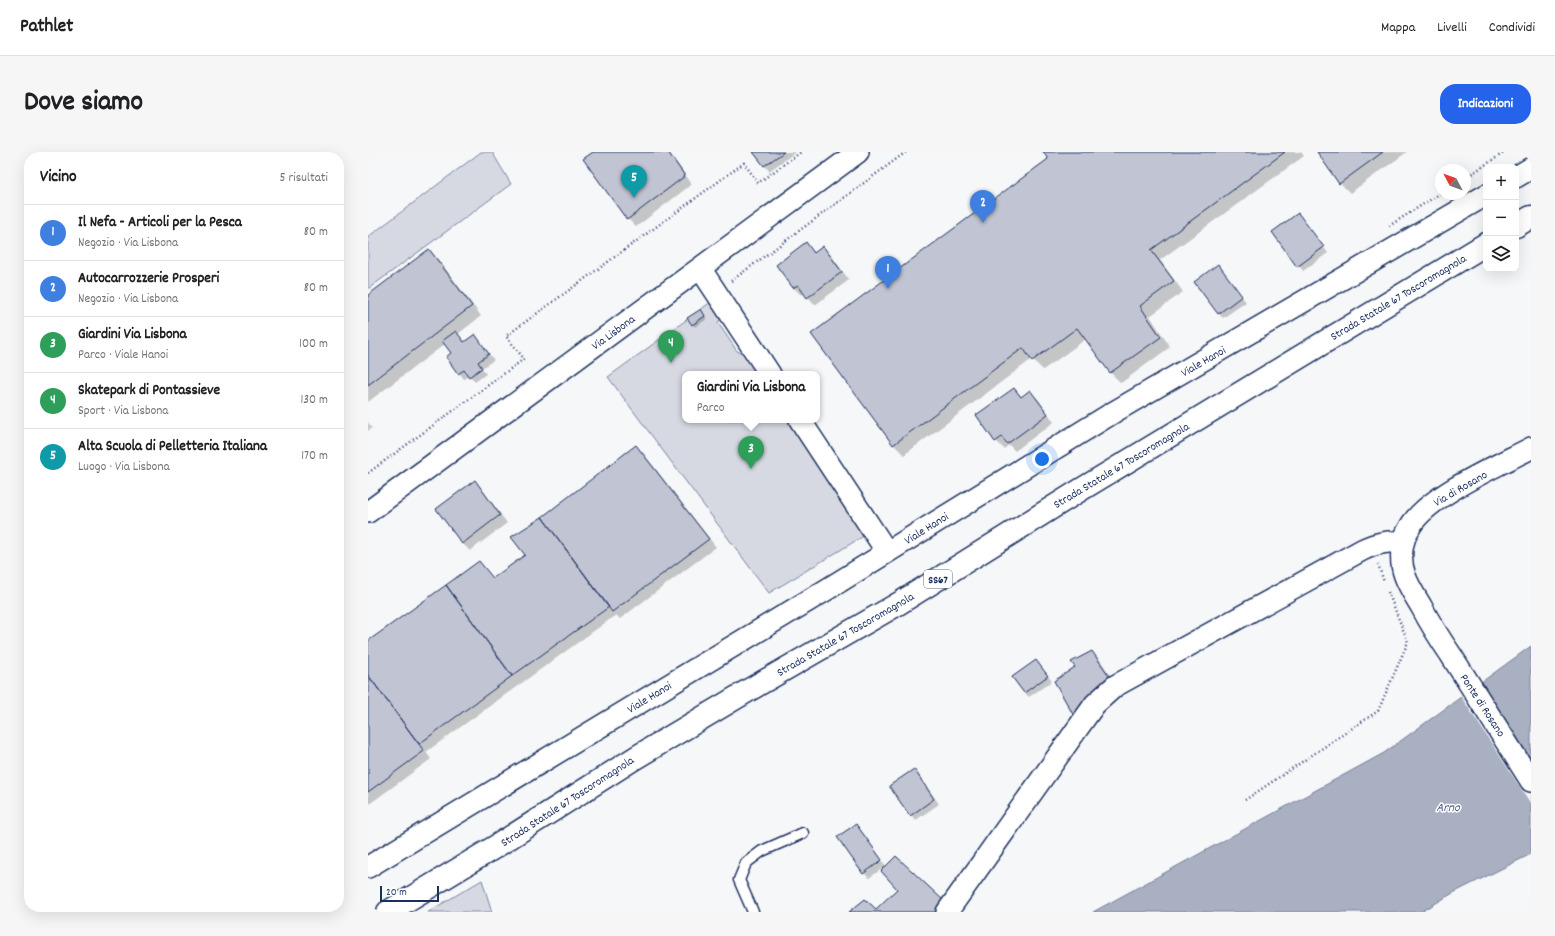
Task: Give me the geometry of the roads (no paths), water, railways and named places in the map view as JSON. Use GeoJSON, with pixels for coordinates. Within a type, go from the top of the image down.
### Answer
{"type":"FeatureCollection","features":[{"type":"Feature","properties":{"kind":"main road"},"geometry":{"type":"LineString","coordinates":[[1519,224],[1531,217]]}},
{"type":"Feature","properties":{"kind":"main road","name":"Strada Statale 67 Toscoromagnola"},"geometry":{"type":"LineString","coordinates":[[388,912],[495,847],[635,758],[898,604],[1082,489],[1483,246]]}},
{"type":"Feature","properties":{"kind":"street","name":"Via Lisbona"},"geometry":{"type":"LineString","coordinates":[[368,512],[858,152]]}},
{"type":"Feature","properties":{"kind":"street"},"geometry":{"type":"LineString","coordinates":[[1519,175],[1531,168]]}},
{"type":"Feature","properties":{"kind":"street","name":"Viale Hanoi"},"geometry":{"type":"LineString","coordinates":[[368,866],[887,552],[1114,412],[1483,197]]}},
{"type":"Feature","properties":{"kind":"street"},"geometry":{"type":"LineString","coordinates":[[700,268],[768,371]]}},
{"type":"Feature","properties":{"kind":"street"},"geometry":{"type":"LineString","coordinates":[[802,423],[887,552]]}},
{"type":"Feature","properties":{"kind":"street","name":"Via di Rosano"},"geometry":{"type":"LineString","coordinates":[[1435,630],[1405,576],[1402,554],[1403,542],[1410,526],[1420,512],[1439,498],[1531,448]]}},
{"type":"Feature","properties":{"kind":"street"},"geometry":{"type":"LineString","coordinates":[[947,912],[1095,704],[1115,686],[1374,544],[1386,541],[1403,542]]}},
{"type":"Feature","properties":{"kind":"street","name":"Ponte di Rosano"},"geometry":{"type":"LineString","coordinates":[[1435,630],[1531,781]]}},
{"type":"Feature","properties":{"kind":"lane"},"geometry":{"type":"LineString","coordinates":[[753,912],[738,880],[746,863],[762,851],[803,833]]}},
{"type":"Feature","properties":{"kind":"water","name":"Arno"},"geometry":{"type":"Polygon","coordinates":[[[1531,646],[1531,854],[1453,893],[1421,912],[1093,912],[1384,753],[1531,646]]]}},
{"type":"Feature","properties":{"kind":"place","name":"Alta Scuola di Pelletteria Italiana"},"geometry":{"type":"Point","coordinates":[634,198]}},
{"type":"Feature","properties":{"kind":"place","name":"Autocarrozzerie Prosperi"},"geometry":{"type":"Point","coordinates":[983,223]}},
{"type":"Feature","properties":{"kind":"place","name":"Il Nefa - Articoli per la Pesca"},"geometry":{"type":"Point","coordinates":[888,289]}},
{"type":"Feature","properties":{"kind":"place","name":"Skatepark di Pontassieve"},"geometry":{"type":"Point","coordinates":[671,363]}},
{"type":"Feature","properties":{"kind":"place","name":"Giardini Via Lisbona"},"geometry":{"type":"Point","coordinates":[751,469]}}]}
